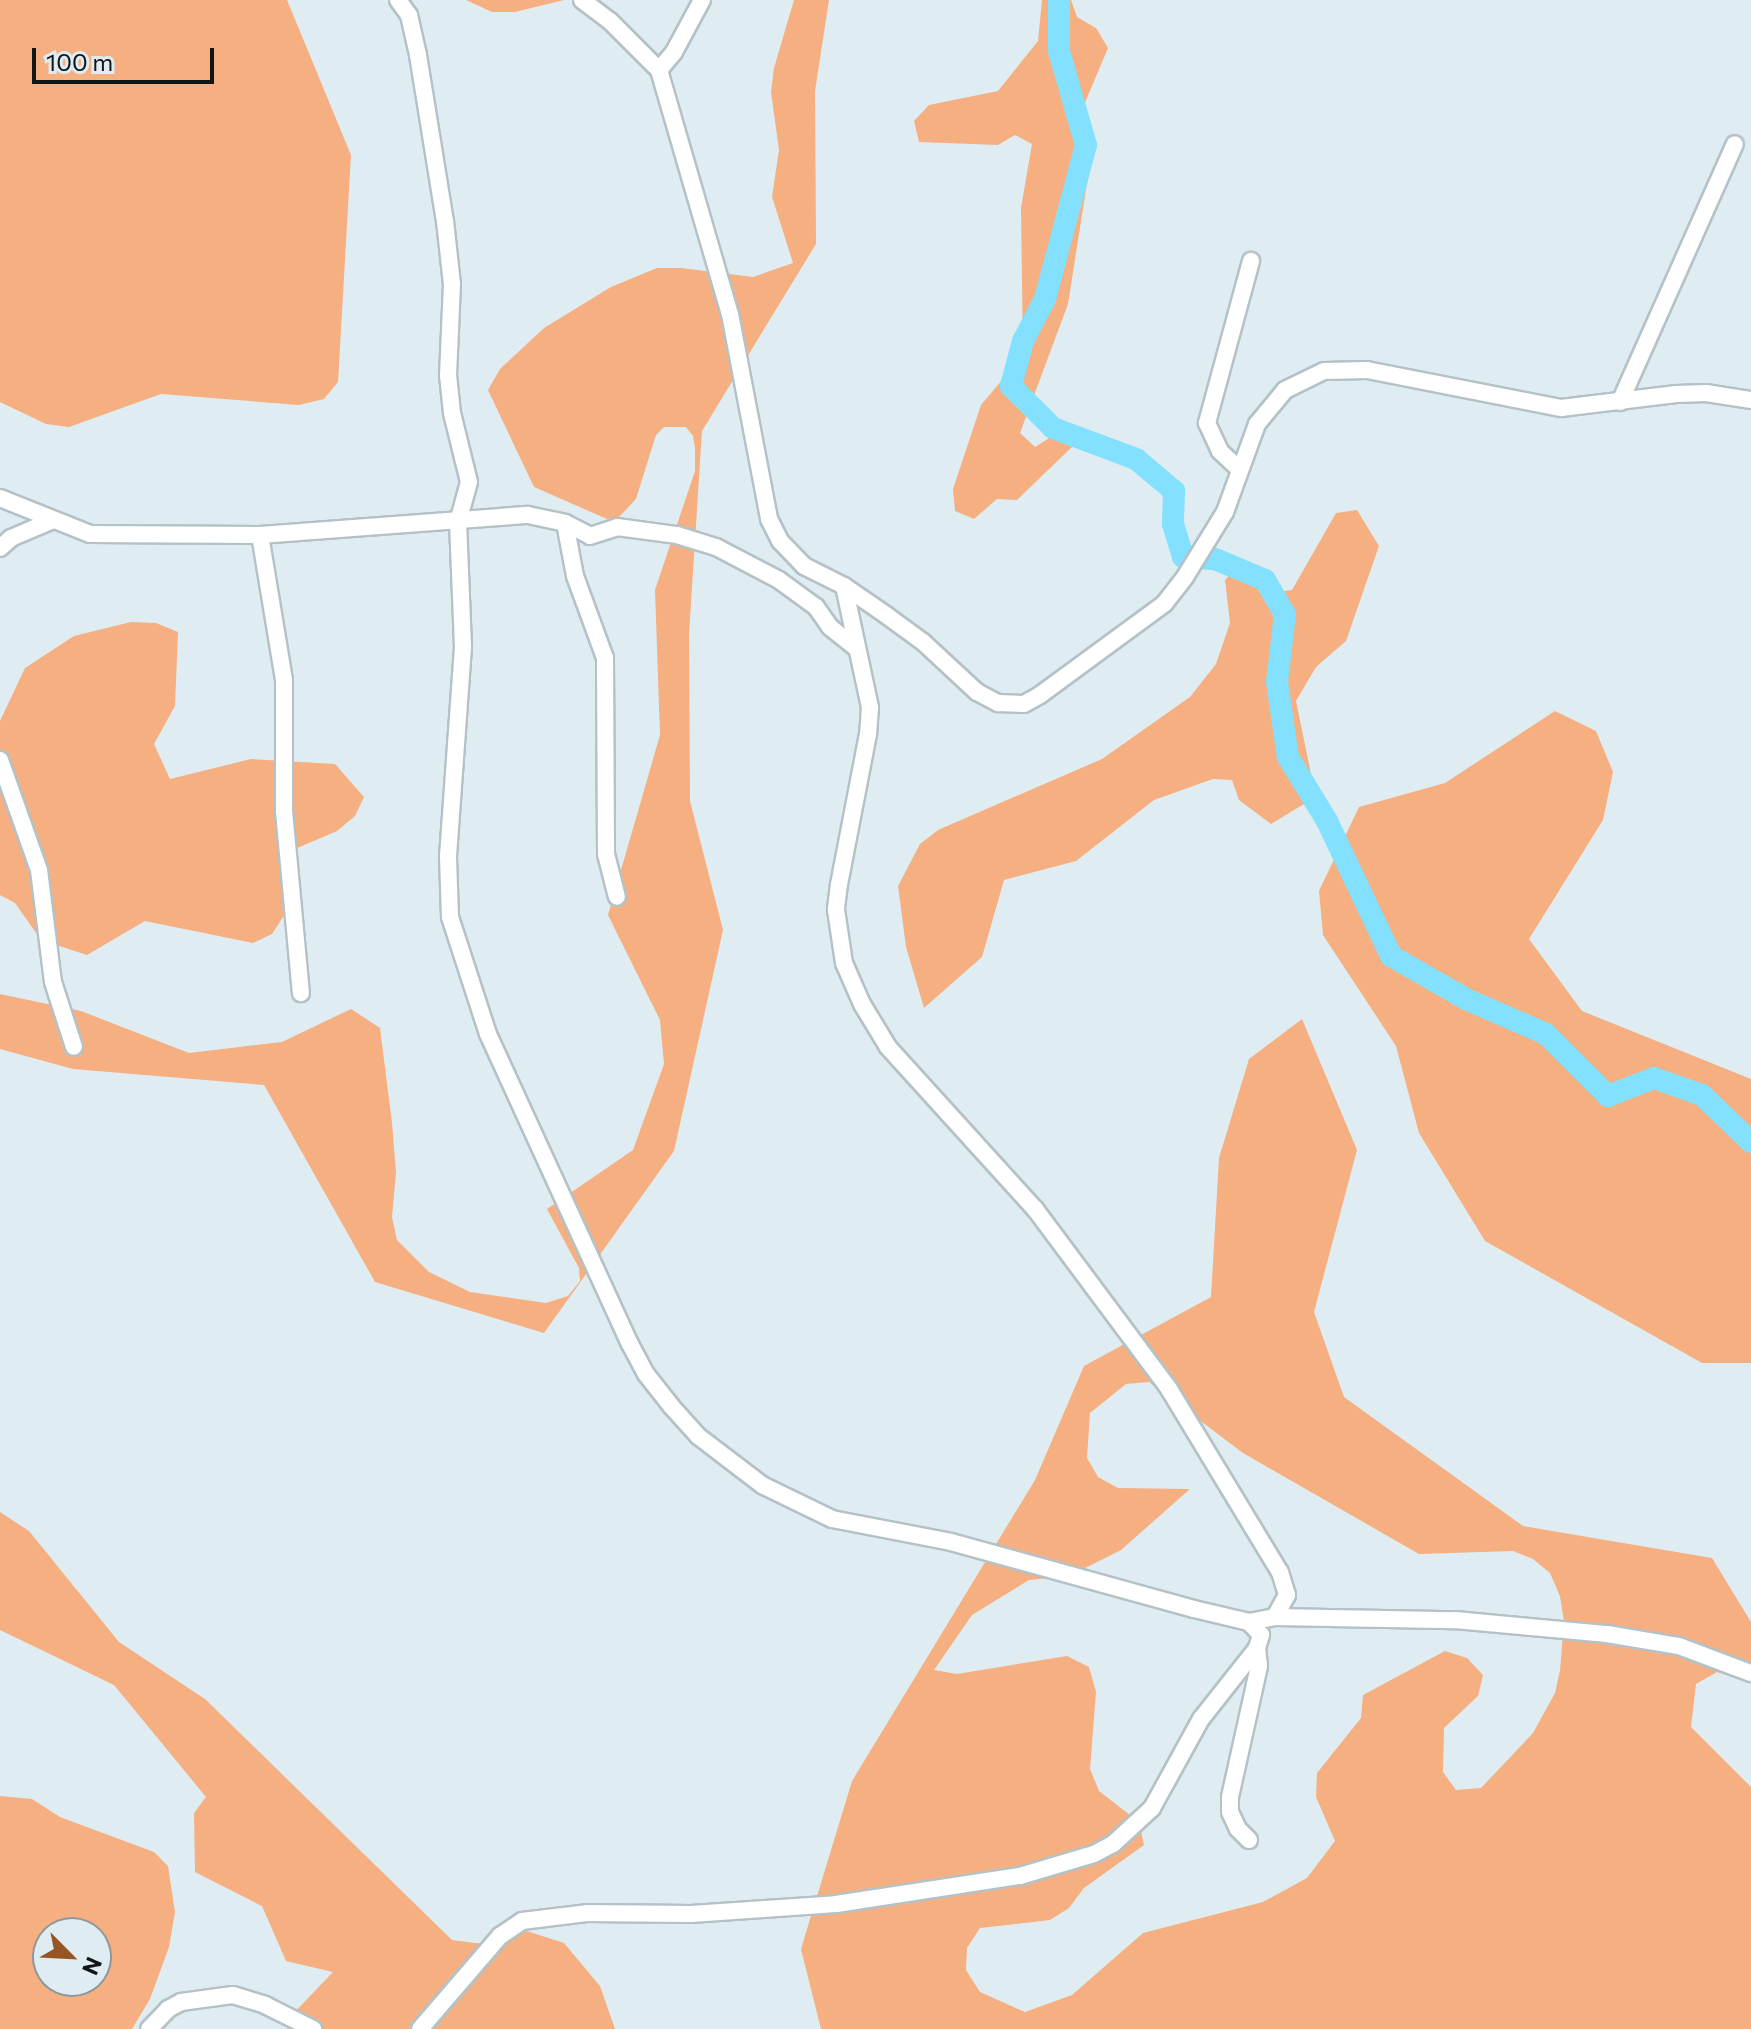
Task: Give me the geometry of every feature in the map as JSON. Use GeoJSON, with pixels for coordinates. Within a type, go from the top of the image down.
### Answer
{"type":"FeatureCollection","features":[{"type":"Feature","properties":{"kind":"street"},"geometry":{"type":"LineString","coordinates":[[398,0],[409,15],[418,55],[449,251],[452,284],[448,375],[452,413],[469,482],[458,522],[463,647],[448,857],[450,917],[488,1034],[646,1374],[698,1436],[729,1461],[784,1497],[832,1519],[951,1542],[1249,1622],[1275,1617],[1455,1620],[1607,1634],[1679,1646],[1751,1673]]}},
{"type":"Feature","properties":{"kind":"street"},"geometry":{"type":"LineString","coordinates":[[582,0],[610,21],[659,70],[730,314],[769,519],[780,541],[804,566],[844,586],[923,642],[977,692],[998,703],[1024,704],[1089,662],[1164,604],[1185,577],[1225,512],[1257,424],[1285,390],[1324,371],[1367,370],[1561,408],[1706,393],[1751,400]]}},
{"type":"Feature","properties":{"kind":"street"},"geometry":{"type":"LineString","coordinates":[[659,70],[674,52],[702,0]]}},
{"type":"Feature","properties":{"kind":"street"},"geometry":{"type":"LineString","coordinates":[[1620,402],[1735,144]]}},
{"type":"Feature","properties":{"kind":"street"},"geometry":{"type":"LineString","coordinates":[[1239,469],[1220,451],[1207,423],[1251,261]]}},
{"type":"Feature","properties":{"kind":"street"},"geometry":{"type":"LineString","coordinates":[[0,498],[35,511],[51,521]]}},
{"type":"Feature","properties":{"kind":"street"},"geometry":{"type":"LineString","coordinates":[[0,548],[11,538],[51,521],[65,522],[90,534],[260,535],[528,515],[565,523],[590,536],[617,527],[677,535],[716,547],[779,580],[816,607],[830,627],[855,647]]}},
{"type":"Feature","properties":{"kind":"street"},"geometry":{"type":"LineString","coordinates":[[565,523],[575,576],[605,658],[606,854],[617,897]]}},
{"type":"Feature","properties":{"kind":"street"},"geometry":{"type":"LineString","coordinates":[[260,535],[284,680],[284,811],[301,993]]}},
{"type":"Feature","properties":{"kind":"street"},"geometry":{"type":"LineString","coordinates":[[844,586],[870,707],[836,910],[848,974],[888,1047],[1035,1209],[1169,1389],[1280,1572],[1287,1595],[1275,1617]]}},
{"type":"Feature","properties":{"kind":"street"},"geometry":{"type":"LineString","coordinates":[[0,760],[39,870],[53,982],[74,1047]]}},
{"type":"Feature","properties":{"kind":"street"},"geometry":{"type":"LineString","coordinates":[[420,2029],[500,1936],[522,1921],[587,1913],[691,1914],[836,1904],[1007,1879],[1094,1854],[1113,1844],[1152,1808],[1201,1719],[1257,1648],[1261,1635],[1249,1622]]}},
{"type":"Feature","properties":{"kind":"street"},"geometry":{"type":"LineString","coordinates":[[1249,1840],[1238,1829],[1230,1812],[1230,1797],[1259,1666],[1257,1648]]}},
{"type":"Feature","properties":{"kind":"street"},"geometry":{"type":"LineString","coordinates":[[149,2029],[168,2009],[181,2002],[233,1995],[265,2005],[313,2029]]}},
{"type":"Feature","properties":{"kind":"shaded area"},"geometry":{"type":"Polygon","coordinates":[[[0,0],[287,0],[351,155],[338,382],[324,399],[299,405],[161,394],[69,427],[46,424],[0,402],[0,0]]]}},
{"type":"Feature","properties":{"kind":"shaded area"},"geometry":{"type":"Polygon","coordinates":[[[466,0],[564,0],[515,12],[492,12],[466,0]]]}},
{"type":"Feature","properties":{"kind":"shaded area"},"geometry":{"type":"Polygon","coordinates":[[[794,0],[829,0],[815,91],[816,244],[702,431],[689,634],[690,801],[723,930],[674,1151],[544,1333],[375,1282],[264,1085],[73,1069],[0,1049],[0,994],[81,1011],[189,1053],[282,1042],[351,1009],[380,1028],[396,1172],[392,1217],[397,1240],[429,1272],[470,1292],[546,1303],[568,1296],[580,1281],[579,1268],[547,1209],[633,1150],[664,1064],[660,1020],[608,915],[660,735],[655,590],[695,471],[695,448],[693,436],[686,427],[664,427],[656,435],[636,499],[619,517],[607,519],[534,487],[488,390],[500,369],[544,328],[611,287],[657,268],[753,277],[793,263],[772,197],[779,150],[771,92],[774,68],[794,0]]]}},
{"type":"Feature","properties":{"kind":"shaded area"},"geometry":{"type":"Polygon","coordinates":[[[1042,0],[1071,0],[1077,17],[1096,28],[1108,48],[1084,105],[1090,164],[1068,304],[1020,433],[1035,447],[1054,435],[1074,445],[1017,500],[997,499],[974,519],[955,511],[953,489],[981,405],[1023,355],[1021,208],[1032,144],[1015,135],[998,145],[919,142],[914,121],[929,105],[998,91],[1038,41],[1042,0]]]}},
{"type":"Feature","properties":{"kind":"shaded area"},"geometry":{"type":"Polygon","coordinates":[[[1357,510],[1379,546],[1346,641],[1316,667],[1296,701],[1313,784],[1304,804],[1271,824],[1239,800],[1232,780],[1213,779],[1154,800],[1076,861],[1004,880],[982,957],[924,1008],[906,947],[898,886],[920,844],[938,830],[1102,759],[1190,697],[1216,664],[1230,623],[1225,580],[1240,564],[1270,593],[1292,590],[1336,513],[1357,510]]]}},
{"type":"Feature","properties":{"kind":"shaded area"},"geometry":{"type":"Polygon","coordinates":[[[131,622],[156,623],[178,632],[175,706],[154,744],[170,779],[251,759],[335,764],[364,797],[355,816],[337,831],[295,849],[281,869],[285,914],[272,934],[253,943],[145,921],[87,955],[41,940],[15,903],[0,895],[0,721],[25,668],[74,636],[131,622]]]}},
{"type":"Feature","properties":{"kind":"shaded area"},"geometry":{"type":"Polygon","coordinates":[[[1555,711],[1596,731],[1613,772],[1603,820],[1529,939],[1582,1011],[1751,1079],[1751,1363],[1702,1363],[1485,1241],[1419,1133],[1396,1046],[1323,935],[1319,891],[1359,807],[1445,783],[1555,711]]]}},
{"type":"Feature","properties":{"kind":"shaded area"},"geometry":{"type":"Polygon","coordinates":[[[1302,1019],[1357,1150],[1314,1312],[1344,1397],[1523,1526],[1712,1558],[1751,1622],[1751,1683],[1717,1672],[1696,1684],[1691,1727],[1751,1787],[1751,2029],[821,2029],[801,1949],[852,1781],[1035,1480],[1084,1366],[1211,1297],[1219,1158],[1249,1059],[1302,1019]],[[1149,1382],[1126,1384],[1090,1413],[1087,1458],[1098,1477],[1118,1488],[1190,1489],[1121,1550],[1069,1576],[1029,1580],[972,1615],[934,1670],[957,1674],[1067,1656],[1089,1667],[1096,1692],[1090,1769],[1099,1791],[1139,1822],[1144,1845],[1084,1888],[1069,1908],[1050,1920],[980,1928],[967,1948],[966,1970],[980,1992],[1025,2012],[1072,1995],[1143,1933],[1263,1902],[1307,1878],[1335,1841],[1316,1797],[1317,1773],[1361,1718],[1363,1695],[1445,1651],[1467,1658],[1483,1675],[1478,1696],[1444,1728],[1443,1772],[1456,1790],[1481,1788],[1533,1733],[1555,1693],[1564,1622],[1560,1596],[1550,1573],[1533,1559],[1513,1551],[1419,1554],[1243,1453],[1149,1382]]]}},
{"type":"Feature","properties":{"kind":"shaded area"},"geometry":{"type":"Polygon","coordinates":[[[0,1512],[29,1531],[119,1642],[205,1699],[452,1940],[483,1944],[511,1926],[564,1943],[600,1986],[615,2029],[287,2029],[290,2017],[333,1972],[286,1961],[262,1906],[195,1872],[194,1813],[206,1797],[114,1685],[0,1630],[0,1512]]]}},
{"type":"Feature","properties":{"kind":"shaded area"},"geometry":{"type":"Polygon","coordinates":[[[0,1796],[32,1799],[60,1817],[154,1852],[168,1866],[175,1912],[169,1947],[150,1999],[132,2029],[0,2029],[0,1796]]]}},
{"type":"Feature","properties":{"kind":"waterway"},"geometry":{"type":"LineString","coordinates":[[1059,0],[1059,51],[1086,145],[1045,299],[1023,341],[1011,386],[1053,428],[1136,459],[1174,491],[1173,524],[1183,557],[1215,559],[1265,580],[1285,614],[1277,682],[1288,757],[1327,821],[1391,956],[1466,999],[1546,1034],[1608,1096],[1654,1078],[1702,1095],[1751,1142]]}}]}
